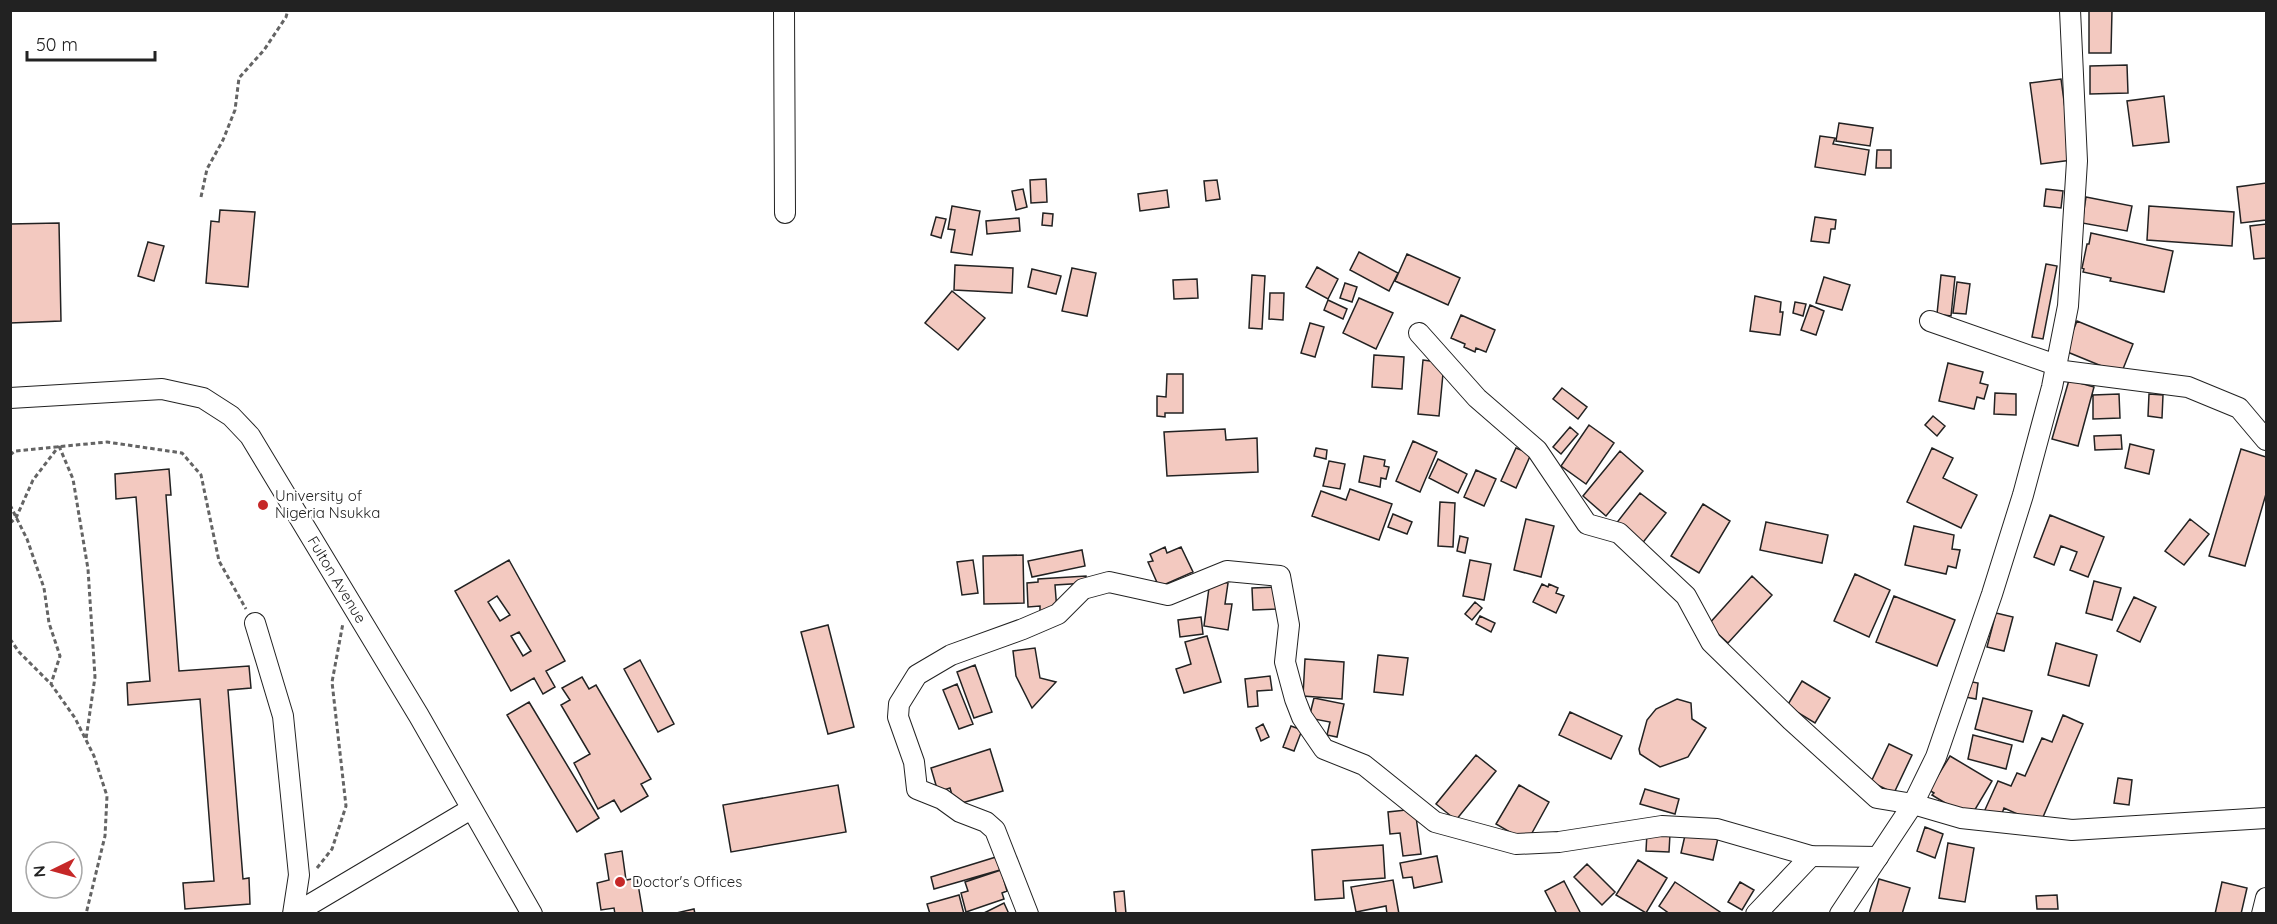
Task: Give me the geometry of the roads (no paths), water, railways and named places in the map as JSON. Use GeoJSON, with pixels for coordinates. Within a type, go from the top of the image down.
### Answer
{"type":"FeatureCollection","features":[{"type":"Feature","properties":{"kind":"street"},"geometry":{"type":"LineString","coordinates":[[784,10],[785,213]]}},
{"type":"Feature","properties":{"kind":"street"},"geometry":{"type":"LineString","coordinates":[[1840,914],[1912,804],[1936,757],[2023,495],[2056,370],[2068,306],[2078,161],[2070,10]]}},
{"type":"Feature","properties":{"kind":"street"},"geometry":{"type":"LineString","coordinates":[[1930,321],[2056,365],[2056,370]]}},
{"type":"Feature","properties":{"kind":"street"},"geometry":{"type":"LineString","coordinates":[[1419,333],[1477,398],[1537,450],[1587,524],[1619,533],[1686,596],[1711,642],[1791,720],[1877,798],[1912,804],[1961,818],[2072,830],[2266,818]]}},
{"type":"Feature","properties":{"kind":"street"},"geometry":{"type":"LineString","coordinates":[[2056,370],[2188,387],[2239,408],[2266,441]]}},
{"type":"Feature","properties":{"kind":"street","name":"Fulton Avenue"},"geometry":{"type":"LineString","coordinates":[[10,398],[162,389],[202,398],[231,416],[250,436],[419,716],[532,914]]}},
{"type":"Feature","properties":{"kind":"street"},"geometry":{"type":"LineString","coordinates":[[1028,914],[995,830],[986,822],[960,813],[942,799],[917,789],[914,762],[898,717],[898,704],[917,675],[951,655],[1023,630],[1058,614],[1083,589],[1109,582],[1168,595],[1227,571],[1280,576],[1289,625],[1285,662],[1294,699],[1302,717],[1324,749],[1364,765],[1435,822],[1516,844],[1559,842],[1662,826],[1717,829],[1811,856],[1878,857]]}},
{"type":"Feature","properties":{"kind":"street"},"geometry":{"type":"LineString","coordinates":[[255,623],[283,716],[299,874],[294,907]]}},
{"type":"Feature","properties":{"kind":"street"},"geometry":{"type":"LineString","coordinates":[[294,907],[471,809]]}},
{"type":"Feature","properties":{"kind":"street"},"geometry":{"type":"LineString","coordinates":[[1756,914],[1811,856]]}},
{"type":"Feature","properties":{"kind":"street"},"geometry":{"type":"LineString","coordinates":[[2262,914],[2266,898]]}},
{"type":"Feature","properties":{"kind":"place","name":"University of Nigeria Nsukka"},"geometry":{"type":"Point","coordinates":[263,505]}},
{"type":"Feature","properties":{"kind":"place","name":"Doctor's Offices"},"geometry":{"type":"Point","coordinates":[620,882]}}]}
